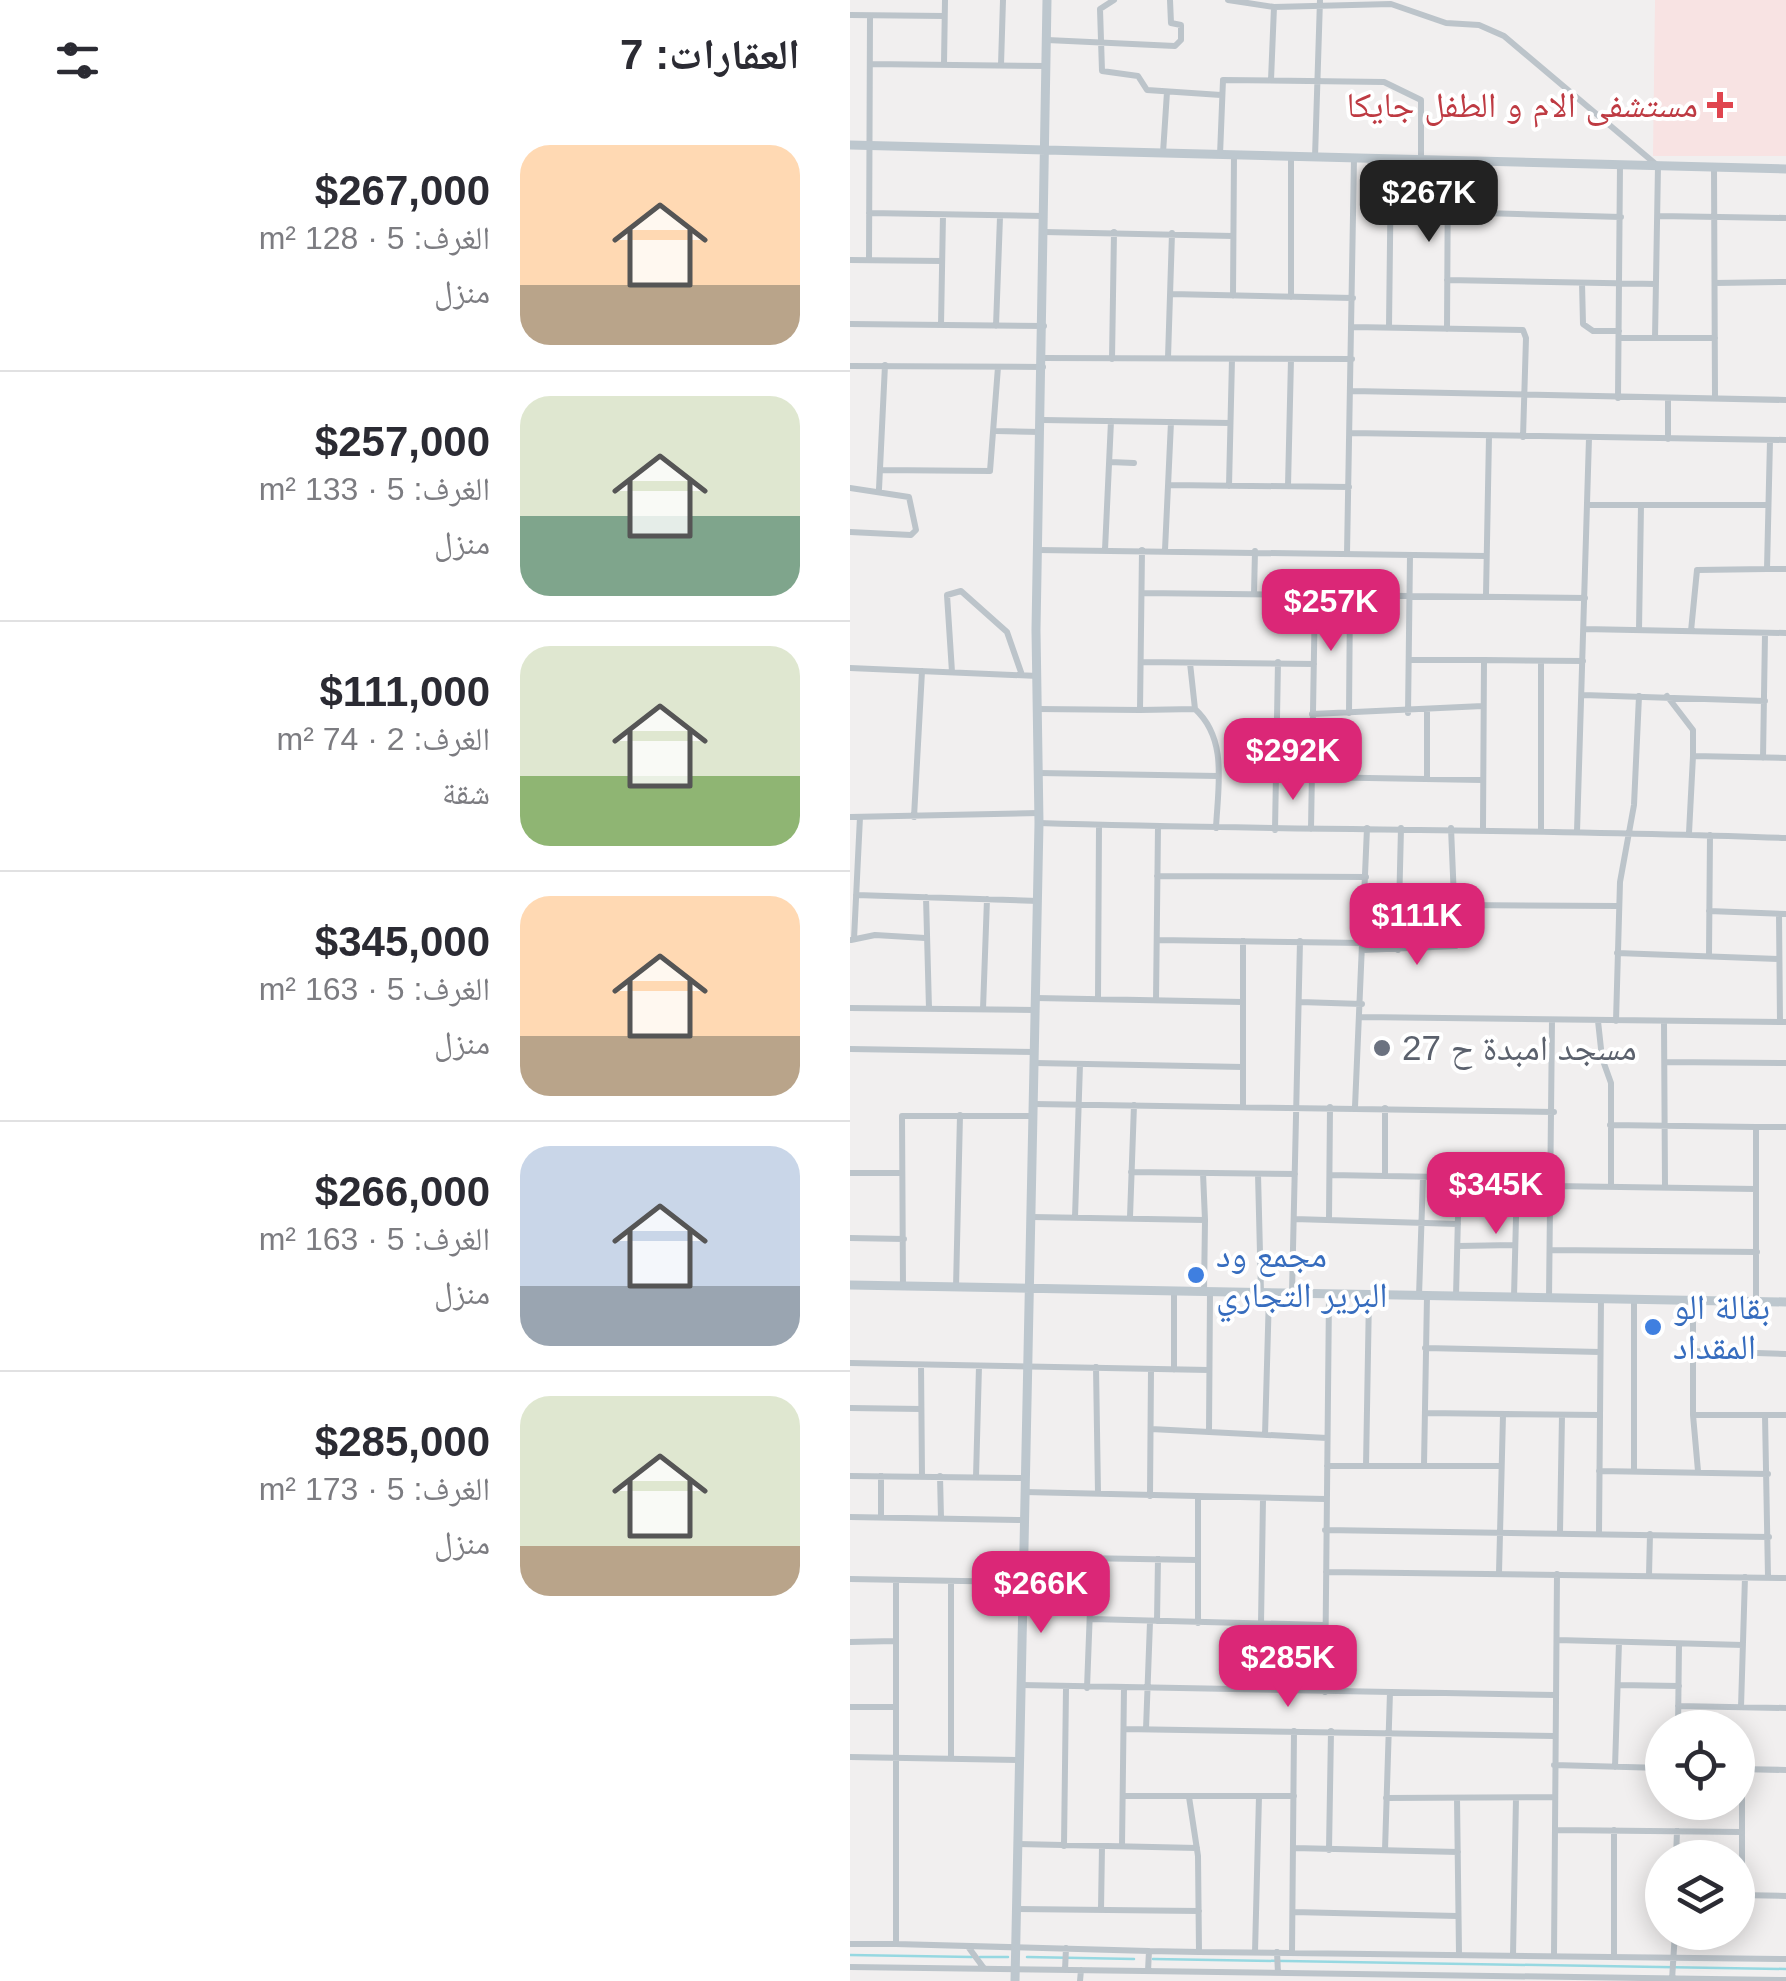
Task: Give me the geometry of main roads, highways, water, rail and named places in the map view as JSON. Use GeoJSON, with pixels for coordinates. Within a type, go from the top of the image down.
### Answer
{"type":"FeatureCollection","features":[{"type":"Feature","properties":{"kind":"waterway"},"geometry":{"type":"LineString","coordinates":[[850,1955],[972,1957]]}},
{"type":"Feature","properties":{"kind":"waterway"},"geometry":{"type":"LineString","coordinates":[[980,1957],[1008,1957]]}},
{"type":"Feature","properties":{"kind":"waterway"},"geometry":{"type":"LineString","coordinates":[[1027,1957],[1134,1959]]}},
{"type":"Feature","properties":{"kind":"waterway"},"geometry":{"type":"LineString","coordinates":[[1153,1959],[1786,1969]]}},
{"type":"Feature","properties":{"kind":"place","name":"مستشفى الام و الطفل جايكا"},"geometry":{"type":"Point","coordinates":[1720,105]}},
{"type":"Feature","properties":{"kind":"place","name":"مسجد امبدة ح 27"},"geometry":{"type":"Point","coordinates":[1382,1048]}},
{"type":"Feature","properties":{"kind":"place","name":"مجمع ود البرير التجاري"},"geometry":{"type":"Point","coordinates":[1196,1275]}},
{"type":"Feature","properties":{"kind":"place","name":"بقالة الو المقداد"},"geometry":{"type":"Point","coordinates":[1653,1327]}}]}
